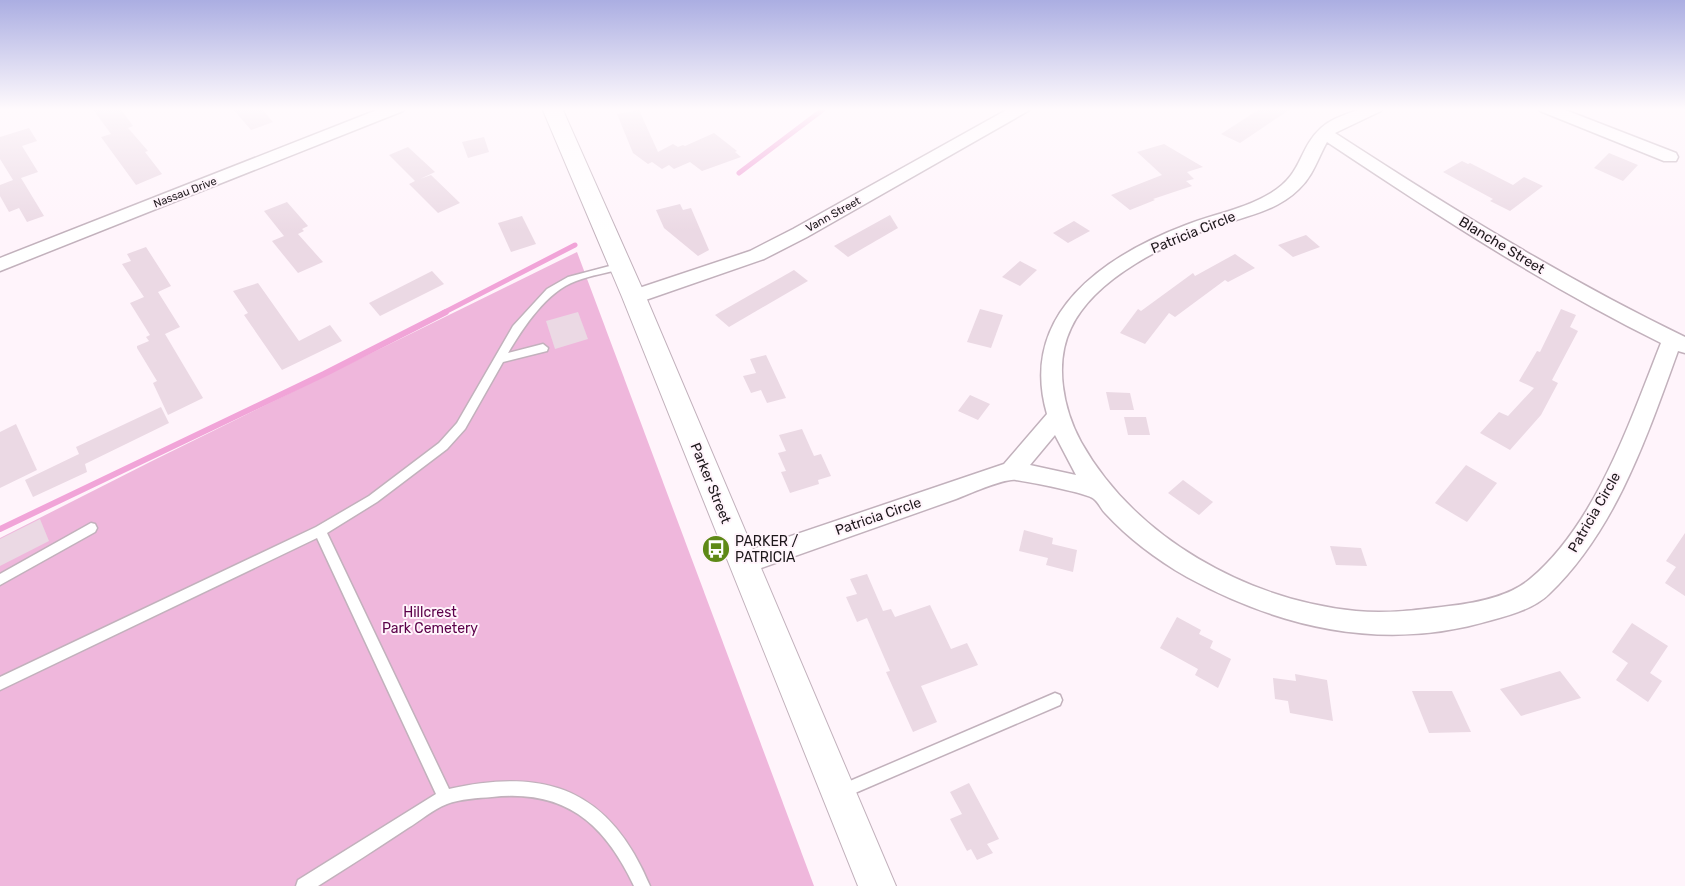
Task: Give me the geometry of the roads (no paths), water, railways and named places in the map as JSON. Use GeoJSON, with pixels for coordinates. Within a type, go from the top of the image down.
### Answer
{"type":"FeatureCollection","features":[{"type":"Feature","properties":{"kind":"main road","name":"Parker Street"},"geometry":{"type":"LineString","coordinates":[[570,149],[634,297],[877,886]]}},
{"type":"Feature","properties":{"kind":"street","name":"Nassau Drive"},"geometry":{"type":"LineString","coordinates":[[0,265],[293,149]]}},
{"type":"Feature","properties":{"kind":"street","name":"Vann Street"},"geometry":{"type":"LineString","coordinates":[[634,297],[757,255],[949,149]]}},
{"type":"Feature","properties":{"kind":"street","name":"Patricia Circle"},"geometry":{"type":"LineString","coordinates":[[1317,149],[1304,174],[1284,193],[1270,202],[1182,233],[1144,252],[1109,274],[1081,299],[1069,313],[1054,347],[1052,384],[1058,417],[1072,451],[1106,500],[1169,553],[1211,578],[1246,594],[1294,611],[1352,622],[1406,623],[1454,618],[1498,607],[1536,590],[1562,565],[1582,538],[1623,462],[1679,343]]}},
{"type":"Feature","properties":{"kind":"street","name":"Blanche Street"},"geometry":{"type":"LineString","coordinates":[[1350,149],[1502,246],[1587,296],[1679,343]]}},
{"type":"Feature","properties":{"kind":"street"},"geometry":{"type":"LineString","coordinates":[[1652,149],[1670,157]]}},
{"type":"Feature","properties":{"kind":"street","name":"Patricia Circle"},"geometry":{"type":"LineString","coordinates":[[744,563],[1012,470],[1058,417]]}},
{"type":"Feature","properties":{"kind":"street"},"geometry":{"type":"LineString","coordinates":[[1012,470],[1098,489]]}},
{"type":"Feature","properties":{"kind":"lane"},"geometry":{"type":"LineString","coordinates":[[0,684],[320,531],[373,499],[443,446],[461,426],[517,329],[550,291],[571,278],[620,266]]}},
{"type":"Feature","properties":{"kind":"lane"},"geometry":{"type":"LineString","coordinates":[[500,359],[543,348]]}},
{"type":"Feature","properties":{"kind":"lane"},"geometry":{"type":"LineString","coordinates":[[0,580],[91,528]]}},
{"type":"Feature","properties":{"kind":"lane"},"geometry":{"type":"LineString","coordinates":[[320,531],[445,798]]}},
{"type":"Feature","properties":{"kind":"lane"},"geometry":{"type":"LineString","coordinates":[[839,793],[1055,700]]}},
{"type":"Feature","properties":{"kind":"lane"},"geometry":{"type":"LineString","coordinates":[[304,886],[445,798],[517,786],[544,790],[565,796],[589,810],[610,831],[630,860],[642,886]]}},
{"type":"Feature","properties":{"kind":"waterway"},"geometry":{"type":"LineString","coordinates":[[739,173],[770,149]]}},
{"type":"Feature","properties":{"kind":"waterway"},"geometry":{"type":"LineString","coordinates":[[443,313],[575,245]]}},
{"type":"Feature","properties":{"kind":"waterway"},"geometry":{"type":"LineString","coordinates":[[0,529],[324,374],[446,312]]}},
{"type":"Feature","properties":{"kind":"place","name":"PARKER / PATRICIA"},"geometry":{"type":"Point","coordinates":[716,549]}},
{"type":"Feature","properties":{"kind":"park label","name":"Hillcrest Park Cemetery"},"geometry":{"type":"Point","coordinates":[430,620]}}]}
